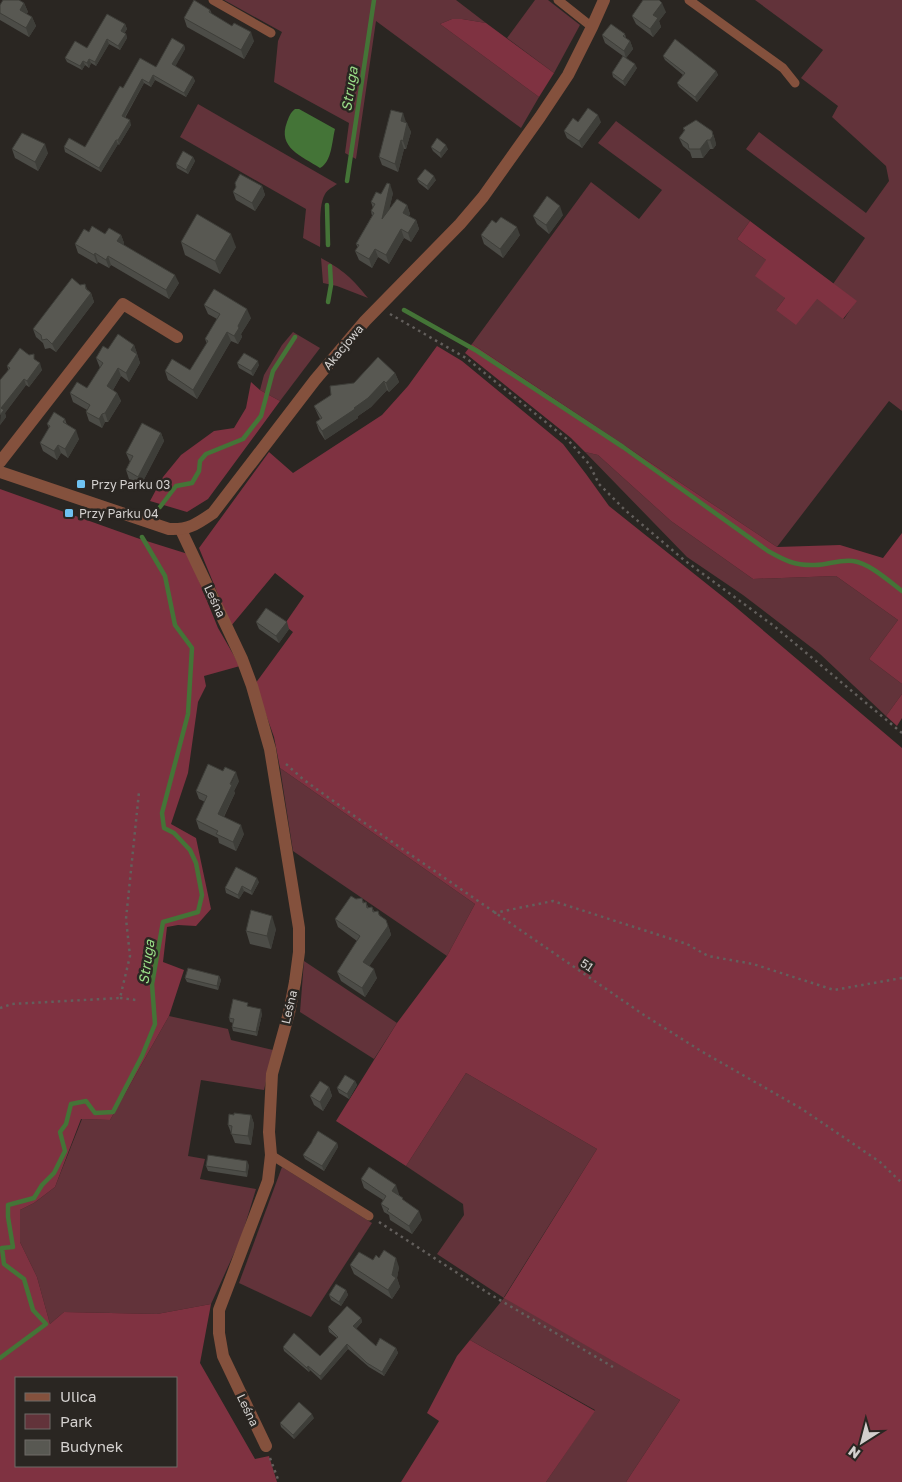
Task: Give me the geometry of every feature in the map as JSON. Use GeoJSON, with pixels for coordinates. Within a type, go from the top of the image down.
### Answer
{"type":"FeatureCollection","features":[{"type":"Feature","properties":{"kind":"street","name":"Akacjowa"},"geometry":{"type":"LineString","coordinates":[[181,530],[197,524],[212,512],[315,380],[380,305],[460,224],[488,191],[568,75],[604,0]]}},
{"type":"Feature","properties":{"kind":"street"},"geometry":{"type":"LineString","coordinates":[[0,462],[123,304],[177,337]]}},
{"type":"Feature","properties":{"kind":"street"},"geometry":{"type":"LineString","coordinates":[[0,472],[169,529],[181,530]]}},
{"type":"Feature","properties":{"kind":"street","name":"Leśna"},"geometry":{"type":"LineString","coordinates":[[181,530],[242,659],[252,686],[270,749],[299,928],[299,952],[295,982],[289,1013],[272,1074],[269,1132],[271,1155],[268,1181],[219,1310],[218,1333],[223,1356],[266,1446]]}},
{"type":"Feature","properties":{"kind":"lane"},"geometry":{"type":"LineString","coordinates":[[213,0],[271,32]]}},
{"type":"Feature","properties":{"kind":"lane"},"geometry":{"type":"LineString","coordinates":[[558,0],[592,27]]}},
{"type":"Feature","properties":{"kind":"lane"},"geometry":{"type":"LineString","coordinates":[[689,0],[783,68],[795,83]]}},
{"type":"Feature","properties":{"kind":"lane"},"geometry":{"type":"LineString","coordinates":[[271,1155],[369,1216]]}},
{"type":"Feature","properties":{"kind":"path"},"geometry":{"type":"LineString","coordinates":[[380,305],[386,311],[466,358],[568,440],[589,464],[599,484],[625,510],[684,560],[774,626],[902,733]]}},
{"type":"Feature","properties":{"kind":"path","name":"51"},"geometry":{"type":"LineString","coordinates":[[270,749],[304,780],[494,913],[702,1052],[802,1109],[880,1162],[902,1183]]}},
{"type":"Feature","properties":{"kind":"path"},"geometry":{"type":"LineString","coordinates":[[120,998],[130,956],[126,919],[139,792]]}},
{"type":"Feature","properties":{"kind":"path"},"geometry":{"type":"LineString","coordinates":[[494,913],[553,901],[687,944],[708,956],[753,964],[834,990],[902,978]]}},
{"type":"Feature","properties":{"kind":"path"},"geometry":{"type":"LineString","coordinates":[[0,1008],[12,1004],[120,998],[136,1000]]}},
{"type":"Feature","properties":{"kind":"path"},"geometry":{"type":"LineString","coordinates":[[369,1216],[488,1294],[613,1367]]}},
{"type":"Feature","properties":{"kind":"path"},"geometry":{"type":"LineString","coordinates":[[266,1446],[279,1482]]}},
{"type":"Feature","properties":{"kind":"green space"},"geometry":{"type":"Polygon","coordinates":[[[224,0],[456,0],[486,23],[452,19],[440,24],[539,97],[521,128],[376,21],[356,159],[345,153],[349,123],[274,82],[278,41],[282,32],[224,0]]]}},
{"type":"Feature","properties":{"kind":"green space"},"geometry":{"type":"Polygon","coordinates":[[[535,0],[548,0],[580,25],[554,73],[507,38],[535,0]]]}},
{"type":"Feature","properties":{"kind":"green space"},"geometry":{"type":"Polygon","coordinates":[[[755,0],[902,0],[902,411],[889,401],[777,547],[472,344],[591,182],[639,219],[662,190],[598,143],[616,121],[750,221],[737,239],[766,260],[785,298],[776,310],[816,298],[844,319],[856,301],[833,284],[865,238],[746,149],[759,132],[866,213],[889,181],[886,166],[832,117],[838,106],[801,78],[823,50],[755,0]]]}},
{"type":"Feature","properties":{"kind":"green space"},"geometry":{"type":"Polygon","coordinates":[[[198,104],[337,184],[325,194],[323,199],[320,247],[303,238],[306,209],[180,137],[198,104]]]}},
{"type":"Feature","properties":{"kind":"green space"},"geometry":{"type":"Polygon","coordinates":[[[321,258],[347,275],[368,298],[337,286],[323,283],[321,258]]]}},
{"type":"Feature","properties":{"kind":"green space"},"geometry":{"type":"Polygon","coordinates":[[[293,332],[320,348],[280,401],[260,390],[264,375],[282,345],[293,332]]]}},
{"type":"Feature","properties":{"kind":"green space"},"geometry":{"type":"Polygon","coordinates":[[[585,452],[598,455],[671,521],[753,579],[836,576],[898,620],[869,659],[902,684],[902,694],[886,716],[820,654],[743,595],[687,557],[585,452]]]}},
{"type":"Feature","properties":{"kind":"green space"},"geometry":{"type":"Polygon","coordinates":[[[280,768],[475,904],[447,956],[293,851],[280,768]]]}},
{"type":"Feature","properties":{"kind":"green space"},"geometry":{"type":"Polygon","coordinates":[[[304,961],[397,1023],[374,1059],[300,1012],[304,961]]]}},
{"type":"Feature","properties":{"kind":"green space"},"geometry":{"type":"Polygon","coordinates":[[[169,1016],[228,1029],[231,1040],[273,1050],[264,1090],[201,1080],[188,1156],[205,1159],[200,1179],[256,1189],[241,1238],[211,1304],[157,1314],[64,1312],[50,1324],[37,1277],[20,1242],[20,1210],[34,1203],[55,1187],[82,1119],[110,1120],[169,1016]]]}},
{"type":"Feature","properties":{"kind":"green space"},"geometry":{"type":"Polygon","coordinates":[[[466,1073],[597,1149],[504,1297],[680,1400],[626,1482],[546,1482],[595,1410],[470,1340],[504,1298],[437,1254],[464,1215],[463,1204],[406,1166],[466,1073]]]}},
{"type":"Feature","properties":{"kind":"green space"},"geometry":{"type":"Polygon","coordinates":[[[282,1167],[372,1223],[311,1317],[239,1283],[282,1167]]]}},
{"type":"Feature","properties":{"kind":"shaded area"},"geometry":{"type":"Polygon","coordinates":[[[452,19],[486,23],[554,73],[539,97],[440,24],[452,19]]]}},
{"type":"Feature","properties":{"kind":"shaded area"},"geometry":{"type":"Polygon","coordinates":[[[295,109],[299,109],[335,129],[329,156],[320,168],[293,150],[285,138],[287,122],[295,109]]]}},
{"type":"Feature","properties":{"kind":"shaded area"},"geometry":{"type":"Polygon","coordinates":[[[750,221],[857,301],[843,319],[817,299],[796,325],[776,310],[785,298],[755,276],[766,260],[737,239],[750,221]]]}},
{"type":"Feature","properties":{"kind":"shaded area"},"geometry":{"type":"Polygon","coordinates":[[[472,344],[777,547],[840,545],[883,558],[902,533],[902,684],[869,659],[898,620],[836,576],[753,579],[671,521],[598,455],[585,452],[571,438],[465,353],[472,344]]]}},
{"type":"Feature","properties":{"kind":"shaded area"},"geometry":{"type":"Polygon","coordinates":[[[437,346],[462,361],[563,444],[609,506],[732,604],[902,748],[902,1482],[626,1482],[680,1400],[504,1298],[597,1149],[466,1073],[406,1166],[336,1121],[397,1023],[447,956],[475,904],[280,768],[274,737],[255,684],[293,632],[284,625],[304,596],[275,573],[231,626],[199,548],[269,452],[293,473],[382,415],[408,386],[437,346]]]}},
{"type":"Feature","properties":{"kind":"shaded area"},"geometry":{"type":"Polygon","coordinates":[[[251,382],[260,390],[280,401],[208,499],[187,512],[150,501],[163,477],[181,455],[214,431],[234,428],[246,408],[251,382]]]}},
{"type":"Feature","properties":{"kind":"shaded area"},"geometry":{"type":"Polygon","coordinates":[[[0,489],[137,538],[188,554],[218,628],[240,666],[204,676],[206,686],[198,702],[188,773],[171,824],[196,838],[211,909],[196,926],[178,925],[167,927],[163,962],[184,970],[169,1016],[110,1120],[81,1119],[55,1187],[34,1203],[20,1210],[20,1242],[37,1277],[50,1324],[64,1312],[157,1314],[211,1304],[200,1363],[255,1459],[269,1456],[277,1482],[0,1482],[0,489]]]}},
{"type":"Feature","properties":{"kind":"shaded area"},"geometry":{"type":"Polygon","coordinates":[[[902,694],[902,718],[897,726],[886,716],[902,694]]]}},
{"type":"Feature","properties":{"kind":"shaded area"},"geometry":{"type":"Polygon","coordinates":[[[470,1340],[595,1411],[546,1482],[401,1482],[439,1421],[427,1413],[457,1356],[470,1340]]]}},
{"type":"Feature","properties":{"kind":"building"},"geometry":{"type":"Polygon","coordinates":[[[3,0],[19,0],[24,3],[20,10],[32,17],[26,28],[0,13],[0,5],[3,0]]]}},
{"type":"Feature","properties":{"kind":"building"},"geometry":{"type":"Polygon","coordinates":[[[194,0],[232,26],[234,23],[251,32],[241,50],[184,18],[194,0]]]}},
{"type":"Feature","properties":{"kind":"building"},"geometry":{"type":"Polygon","coordinates":[[[643,0],[659,0],[662,3],[653,15],[658,18],[650,29],[632,16],[643,0]]]}},
{"type":"Feature","properties":{"kind":"building"},"geometry":{"type":"Polygon","coordinates":[[[107,14],[125,24],[121,31],[126,34],[118,46],[107,39],[95,62],[89,59],[87,63],[83,61],[80,66],[65,58],[75,41],[87,48],[107,14]]]}},
{"type":"Feature","properties":{"kind":"building"},"geometry":{"type":"Polygon","coordinates":[[[611,24],[625,34],[623,36],[630,41],[624,51],[602,35],[611,24]]]}},
{"type":"Feature","properties":{"kind":"building"},"geometry":{"type":"Polygon","coordinates":[[[172,38],[184,45],[172,64],[193,77],[184,93],[153,75],[149,83],[142,79],[122,116],[130,120],[99,168],[64,147],[69,138],[85,147],[120,86],[123,88],[140,58],[156,67],[172,38]]]}},
{"type":"Feature","properties":{"kind":"building"},"geometry":{"type":"Polygon","coordinates":[[[675,39],[716,71],[695,97],[677,83],[685,73],[663,56],[675,39]]]}},
{"type":"Feature","properties":{"kind":"building"},"geometry":{"type":"Polygon","coordinates":[[[623,56],[635,64],[623,81],[612,73],[623,56]]]}},
{"type":"Feature","properties":{"kind":"building"},"geometry":{"type":"Polygon","coordinates":[[[588,108],[598,115],[579,141],[564,131],[573,118],[578,122],[588,108]]]}},
{"type":"Feature","properties":{"kind":"building"},"geometry":{"type":"Polygon","coordinates":[[[391,110],[403,113],[401,121],[407,123],[395,164],[379,157],[391,110]]]}},
{"type":"Feature","properties":{"kind":"building"},"geometry":{"type":"Polygon","coordinates":[[[696,120],[712,131],[713,136],[700,149],[689,149],[688,144],[679,138],[685,130],[683,128],[696,120]]]}},
{"type":"Feature","properties":{"kind":"building"},"geometry":{"type":"Polygon","coordinates":[[[22,133],[45,144],[35,162],[12,149],[22,133]]]}},
{"type":"Feature","properties":{"kind":"building"},"geometry":{"type":"Polygon","coordinates":[[[437,138],[446,145],[440,153],[431,147],[437,138]]]}},
{"type":"Feature","properties":{"kind":"building"},"geometry":{"type":"Polygon","coordinates":[[[183,151],[193,157],[186,170],[176,164],[183,151]]]}},
{"type":"Feature","properties":{"kind":"building"},"geometry":{"type":"Polygon","coordinates":[[[425,169],[434,176],[427,186],[417,179],[425,169]]]}},
{"type":"Feature","properties":{"kind":"building"},"geometry":{"type":"Polygon","coordinates":[[[240,174],[262,186],[252,203],[233,192],[240,174]]]}},
{"type":"Feature","properties":{"kind":"building"},"geometry":{"type":"Polygon","coordinates":[[[387,183],[390,184],[382,219],[397,199],[407,205],[403,213],[416,220],[408,233],[401,229],[386,255],[375,249],[369,259],[355,251],[359,245],[356,244],[374,213],[371,211],[375,204],[371,202],[376,192],[381,194],[387,183]]]}},
{"type":"Feature","properties":{"kind":"building"},"geometry":{"type":"Polygon","coordinates":[[[547,196],[560,206],[546,225],[533,216],[547,196]]]}},
{"type":"Feature","properties":{"kind":"building"},"geometry":{"type":"Polygon","coordinates":[[[197,214],[231,234],[215,261],[181,242],[197,214]]]}},
{"type":"Feature","properties":{"kind":"building"},"geometry":{"type":"Polygon","coordinates":[[[501,217],[517,227],[500,249],[481,235],[492,220],[496,223],[501,217]]]}},
{"type":"Feature","properties":{"kind":"building"},"geometry":{"type":"Polygon","coordinates":[[[92,226],[105,234],[109,228],[121,235],[117,241],[175,275],[166,290],[108,256],[106,260],[75,244],[84,229],[89,232],[92,226]]]}},
{"type":"Feature","properties":{"kind":"building"},"geometry":{"type":"Polygon","coordinates":[[[72,278],[80,285],[85,284],[86,289],[91,293],[52,344],[47,339],[42,340],[41,335],[33,329],[72,278]]]}},
{"type":"Feature","properties":{"kind":"building"},"geometry":{"type":"Polygon","coordinates":[[[214,289],[247,309],[234,336],[227,332],[193,390],[165,371],[172,359],[190,370],[208,341],[205,339],[220,314],[204,305],[214,289]]]}},
{"type":"Feature","properties":{"kind":"building"},"geometry":{"type":"Polygon","coordinates":[[[118,334],[134,345],[131,350],[137,354],[126,373],[118,368],[107,386],[117,393],[105,413],[99,419],[86,412],[90,405],[70,393],[77,382],[87,388],[103,363],[96,358],[103,346],[108,349],[118,334]]]}},
{"type":"Feature","properties":{"kind":"building"},"geometry":{"type":"Polygon","coordinates":[[[20,348],[29,355],[34,354],[34,359],[40,363],[27,381],[24,379],[1,408],[4,410],[0,415],[0,380],[10,368],[7,366],[20,348]]]}},
{"type":"Feature","properties":{"kind":"building"},"geometry":{"type":"Polygon","coordinates":[[[244,353],[258,361],[251,371],[237,363],[244,353]]]}},
{"type":"Feature","properties":{"kind":"building"},"geometry":{"type":"Polygon","coordinates":[[[378,357],[395,373],[355,409],[322,431],[316,422],[322,418],[314,406],[331,395],[330,386],[354,383],[378,357]]]}},
{"type":"Feature","properties":{"kind":"building"},"geometry":{"type":"Polygon","coordinates":[[[54,412],[65,419],[63,422],[76,430],[65,449],[58,445],[54,451],[40,443],[50,426],[47,424],[54,412]]]}},
{"type":"Feature","properties":{"kind":"building"},"geometry":{"type":"Polygon","coordinates":[[[142,423],[161,433],[138,477],[126,470],[133,456],[126,453],[142,423]]]}},
{"type":"Feature","properties":{"kind":"building"},"geometry":{"type":"Polygon","coordinates":[[[266,608],[287,622],[276,636],[256,622],[266,608]]]}},
{"type":"Feature","properties":{"kind":"building"},"geometry":{"type":"Polygon","coordinates":[[[208,764],[223,771],[225,767],[236,772],[218,814],[241,825],[233,842],[216,834],[218,831],[196,820],[207,796],[196,791],[208,764]]]}},
{"type":"Feature","properties":{"kind":"building"},"geometry":{"type":"Polygon","coordinates":[[[236,867],[257,878],[251,891],[242,886],[238,895],[225,888],[236,867]]]}},
{"type":"Feature","properties":{"kind":"building"},"geometry":{"type":"Polygon","coordinates":[[[351,896],[356,899],[362,898],[363,903],[366,902],[367,908],[372,907],[373,912],[378,911],[379,915],[386,920],[388,926],[363,962],[374,969],[362,988],[337,972],[360,936],[335,919],[351,896]]]}},
{"type":"Feature","properties":{"kind":"building"},"geometry":{"type":"Polygon","coordinates":[[[251,910],[272,916],[267,936],[246,931],[251,910]]]}},
{"type":"Feature","properties":{"kind":"building"},"geometry":{"type":"Polygon","coordinates":[[[188,968],[219,976],[217,986],[185,978],[188,968]]]}},
{"type":"Feature","properties":{"kind":"building"},"geometry":{"type":"Polygon","coordinates":[[[233,999],[248,1003],[247,1006],[261,1009],[256,1032],[232,1027],[234,1019],[229,1018],[233,999]]]}},
{"type":"Feature","properties":{"kind":"building"},"geometry":{"type":"Polygon","coordinates":[[[345,1075],[355,1081],[347,1094],[337,1088],[345,1075]]]}},
{"type":"Feature","properties":{"kind":"building"},"geometry":{"type":"Polygon","coordinates":[[[320,1081],[329,1087],[320,1102],[310,1096],[320,1081]]]}},
{"type":"Feature","properties":{"kind":"building"},"geometry":{"type":"Polygon","coordinates":[[[234,1113],[251,1115],[248,1136],[231,1134],[232,1126],[228,1125],[229,1114],[234,1115],[234,1113]]]}},
{"type":"Feature","properties":{"kind":"building"},"geometry":{"type":"Polygon","coordinates":[[[318,1131],[337,1143],[322,1166],[303,1155],[318,1131]]]}},
{"type":"Feature","properties":{"kind":"building"},"geometry":{"type":"Polygon","coordinates":[[[208,1155],[247,1161],[246,1172],[206,1166],[208,1155]]]}},
{"type":"Feature","properties":{"kind":"building"},"geometry":{"type":"Polygon","coordinates":[[[369,1167],[396,1185],[392,1191],[419,1211],[409,1226],[387,1211],[389,1209],[381,1204],[386,1196],[361,1179],[369,1167]]]}},
{"type":"Feature","properties":{"kind":"building"},"geometry":{"type":"Polygon","coordinates":[[[384,1250],[396,1258],[392,1275],[396,1278],[388,1290],[350,1265],[359,1252],[373,1260],[376,1255],[379,1258],[384,1250]]]}},
{"type":"Feature","properties":{"kind":"building"},"geometry":{"type":"Polygon","coordinates":[[[336,1284],[346,1290],[339,1302],[329,1295],[336,1284]]]}},
{"type":"Feature","properties":{"kind":"building"},"geometry":{"type":"Polygon","coordinates":[[[347,1306],[361,1318],[353,1326],[376,1346],[380,1338],[396,1348],[382,1372],[367,1363],[347,1344],[320,1376],[308,1366],[307,1368],[283,1347],[294,1333],[320,1356],[338,1337],[328,1327],[347,1306]]]}},
{"type":"Feature","properties":{"kind":"building"},"geometry":{"type":"Polygon","coordinates":[[[299,1402],[312,1414],[293,1435],[280,1423],[299,1402]]]}},
{"type":"Feature","properties":{"kind":"waterway","name":"Struga"},"geometry":{"type":"LineString","coordinates":[[347,181],[374,0]]}},
{"type":"Feature","properties":{"kind":"waterway","name":"Struga"},"geometry":{"type":"LineString","coordinates":[[327,205],[328,245]]}},
{"type":"Feature","properties":{"kind":"waterway","name":"Struga"},"geometry":{"type":"LineString","coordinates":[[328,302],[331,285],[330,266]]}},
{"type":"Feature","properties":{"kind":"waterway"},"geometry":{"type":"LineString","coordinates":[[404,310],[477,351],[623,447],[768,551],[785,560],[808,565],[820,565],[839,561],[859,562],[879,573],[902,591]]}},
{"type":"Feature","properties":{"kind":"waterway","name":"Struga"},"geometry":{"type":"LineString","coordinates":[[160,507],[176,486],[192,483],[199,471],[200,461],[206,454],[243,439],[261,416],[273,371],[295,337]]}},
{"type":"Feature","properties":{"kind":"waterway","name":"Struga"},"geometry":{"type":"LineString","coordinates":[[0,1358],[46,1324],[33,1310],[24,1279],[4,1264],[2,1248],[13,1247],[8,1205],[34,1198],[42,1185],[54,1173],[65,1151],[60,1132],[66,1124],[71,1104],[86,1101],[95,1113],[113,1112],[142,1056],[155,1024],[152,984],[163,922],[198,912],[202,895],[196,863],[190,850],[174,833],[164,828],[162,813],[188,714],[192,648],[175,625],[165,576],[142,537]]}},
{"type":"Feature","properties":{"kind":"place","name":"Przy Parku 03"},"geometry":{"type":"Point","coordinates":[81,484]}},
{"type":"Feature","properties":{"kind":"place","name":"Przy Parku 04"},"geometry":{"type":"Point","coordinates":[69,513]}}]}
